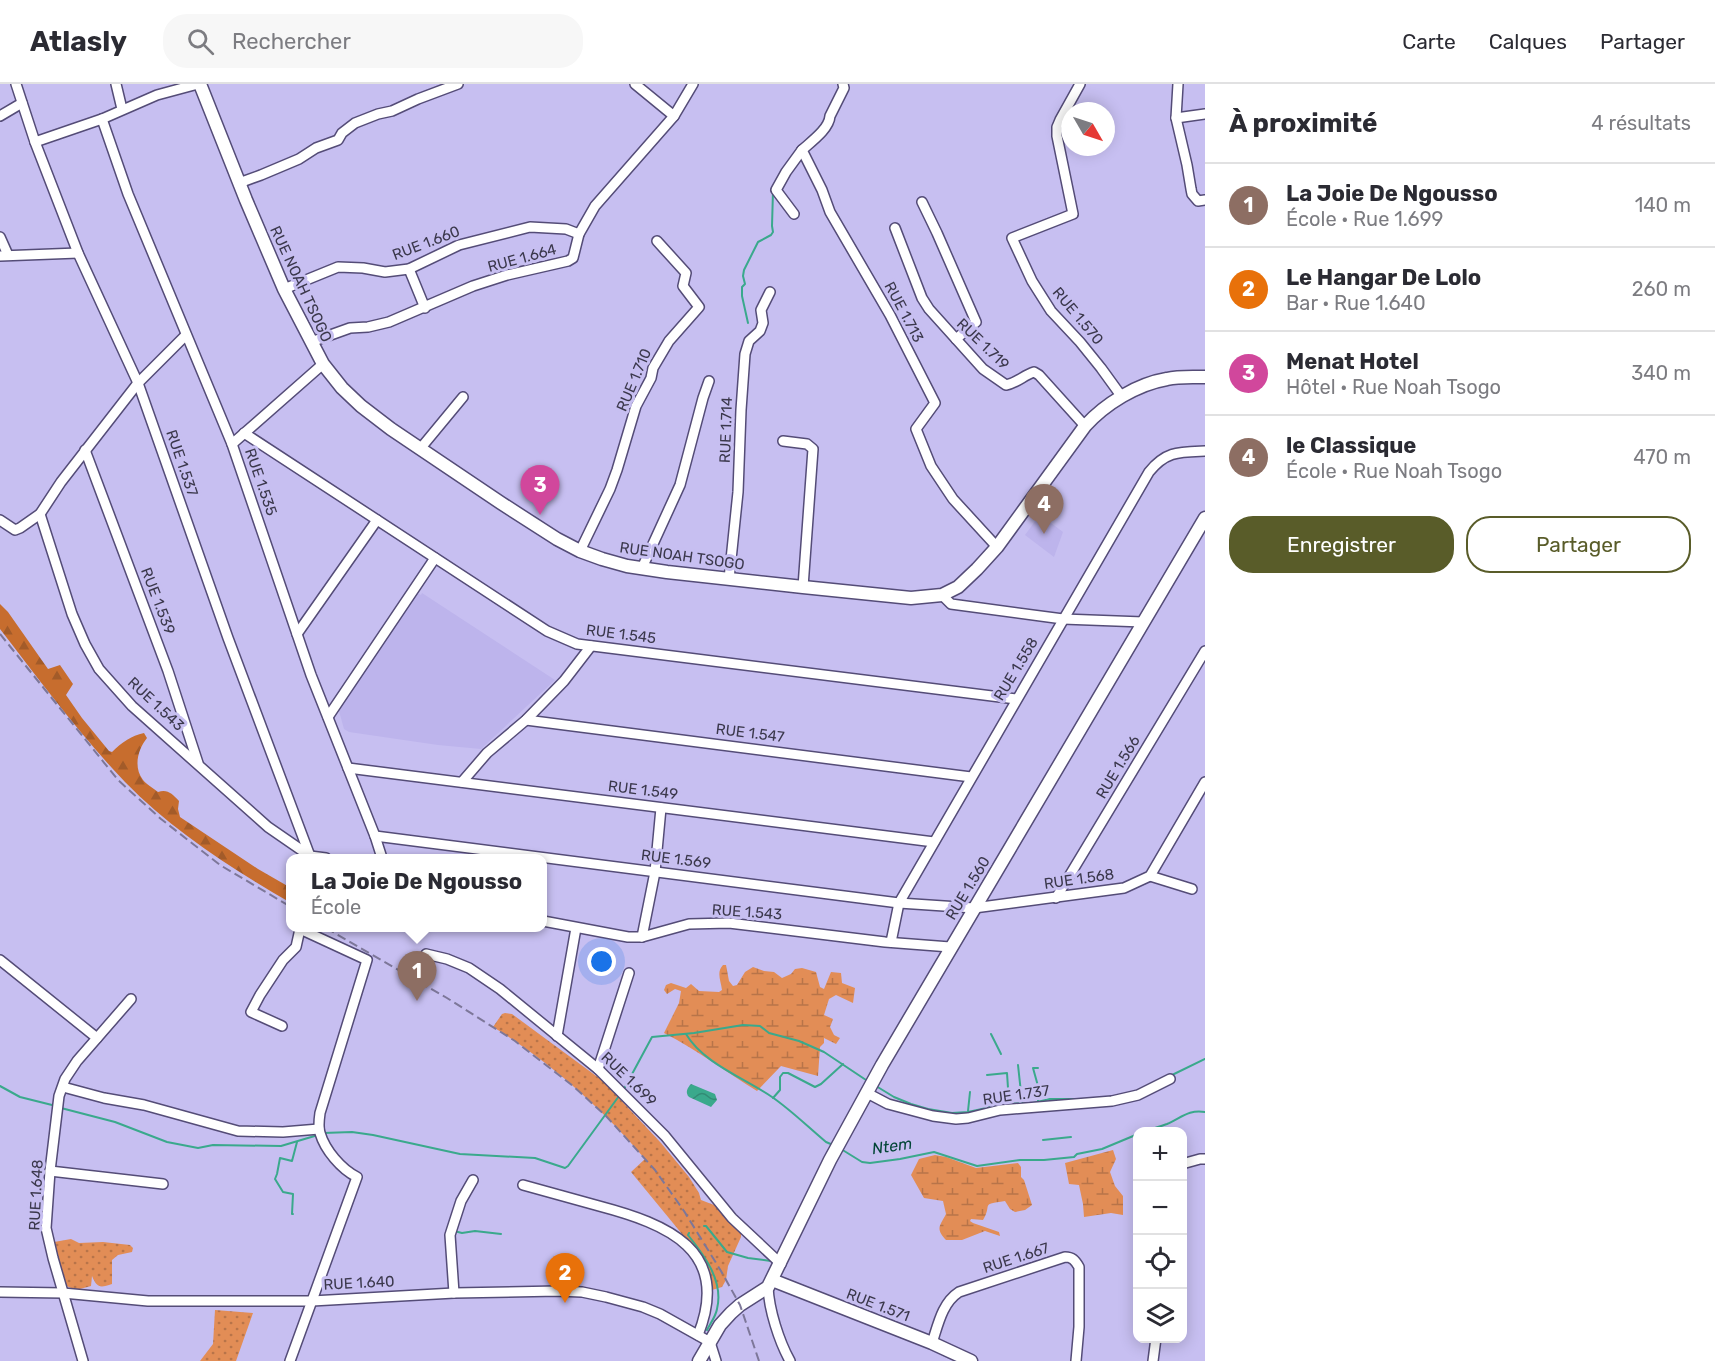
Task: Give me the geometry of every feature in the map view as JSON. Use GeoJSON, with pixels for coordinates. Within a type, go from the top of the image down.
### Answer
{"type":"FeatureCollection","features":[{"type":"Feature","properties":{"kind":"main road","name":"RUE NOAH TSOGO"},"geometry":{"type":"LineString","coordinates":[[199,84],[284,289],[322,364],[342,388],[361,406],[420,449],[531,523],[580,551],[602,559],[642,568],[803,587],[911,598],[942,595],[958,587],[997,547],[1095,415],[1144,386],[1167,379],[1205,377]]}},
{"type":"Feature","properties":{"kind":"main road","name":"RUE 1.560"},"geometry":{"type":"LineString","coordinates":[[770,1284],[830,1160],[867,1093],[950,948],[1205,518]]}},
{"type":"Feature","properties":{"kind":"main road"},"geometry":{"type":"LineString","coordinates":[[699,1361],[720,1325],[731,1313],[770,1284]]}},
{"type":"Feature","properties":{"kind":"main road","name":"RUE 1.571"},"geometry":{"type":"LineString","coordinates":[[770,1284],[932,1343],[971,1361]]}},
{"type":"Feature","properties":{"kind":"street","name":"RUE 1.537"},"geometry":{"type":"LineString","coordinates":[[16,84],[35,142],[78,252],[138,383],[228,638],[309,854]]}},
{"type":"Feature","properties":{"kind":"street"},"geometry":{"type":"LineString","coordinates":[[116,84],[122,110]]}},
{"type":"Feature","properties":{"kind":"street"},"geometry":{"type":"LineString","coordinates":[[35,142],[102,119],[158,95],[199,84]]}},
{"type":"Feature","properties":{"kind":"street"},"geometry":{"type":"LineString","coordinates":[[239,183],[299,159],[316,148],[338,140],[342,133],[355,123],[392,111],[458,84]]}},
{"type":"Feature","properties":{"kind":"street"},"geometry":{"type":"LineString","coordinates":[[635,84],[674,116]]}},
{"type":"Feature","properties":{"kind":"street","name":"RUE 1.664"},"geometry":{"type":"LineString","coordinates":[[311,342],[350,328],[389,322],[473,286],[573,258],[579,234],[595,206],[674,116],[693,84]]}},
{"type":"Feature","properties":{"kind":"street"},"geometry":{"type":"LineString","coordinates":[[794,214],[776,190],[802,150],[819,135],[830,120],[844,88],[843,84]]}},
{"type":"Feature","properties":{"kind":"street","name":"RUE 1.570"},"geometry":{"type":"LineString","coordinates":[[1080,84],[1057,127],[1073,214],[1012,238],[1032,281],[1051,311],[1087,350],[1122,398]]}},
{"type":"Feature","properties":{"kind":"street"},"geometry":{"type":"LineString","coordinates":[[1178,84],[1176,118],[1192,194],[1202,201]]}},
{"type":"Feature","properties":{"kind":"street"},"geometry":{"type":"LineString","coordinates":[[0,116],[22,103]]}},
{"type":"Feature","properties":{"kind":"street"},"geometry":{"type":"LineString","coordinates":[[1176,118],[1205,114]]}},
{"type":"Feature","properties":{"kind":"street","name":"RUE 1.535"},"geometry":{"type":"LineString","coordinates":[[102,119],[128,194],[232,444],[297,634],[380,854]]}},
{"type":"Feature","properties":{"kind":"street","name":"RUE 1.713"},"geometry":{"type":"LineString","coordinates":[[802,150],[830,212],[890,315],[935,403],[916,429],[931,466],[953,499],[997,547]]}},
{"type":"Feature","properties":{"kind":"street"},"geometry":{"type":"LineString","coordinates":[[922,202],[976,322],[956,339]]}},
{"type":"Feature","properties":{"kind":"street","name":"RUE 1.660"},"geometry":{"type":"LineString","coordinates":[[284,289],[338,267],[385,272],[409,269],[459,245],[530,227],[566,229],[579,234]]}},
{"type":"Feature","properties":{"kind":"street","name":"RUE 1.719"},"geometry":{"type":"LineString","coordinates":[[895,228],[922,298],[929,309],[983,369],[1006,386],[1034,372],[1085,426]]}},
{"type":"Feature","properties":{"kind":"street"},"geometry":{"type":"LineString","coordinates":[[0,237],[4,256],[78,252]]}},
{"type":"Feature","properties":{"kind":"street","name":"RUE 1.710"},"geometry":{"type":"LineString","coordinates":[[580,551],[610,489],[636,406],[653,368],[669,341],[699,307],[683,286],[686,273],[657,241]]}},
{"type":"Feature","properties":{"kind":"street"},"geometry":{"type":"LineString","coordinates":[[409,269],[425,308]]}},
{"type":"Feature","properties":{"kind":"street","name":"RUE 1.714"},"geometry":{"type":"LineString","coordinates":[[729,579],[738,492],[746,354],[749,341],[760,331],[761,310],[770,292]]}},
{"type":"Feature","properties":{"kind":"street"},"geometry":{"type":"LineString","coordinates":[[0,520],[15,530],[40,514],[61,482],[138,383],[186,335]]}},
{"type":"Feature","properties":{"kind":"street"},"geometry":{"type":"LineString","coordinates":[[232,444],[322,364]]}},
{"type":"Feature","properties":{"kind":"street"},"geometry":{"type":"LineString","coordinates":[[642,568],[680,485],[709,381]]}},
{"type":"Feature","properties":{"kind":"street"},"geometry":{"type":"LineString","coordinates":[[420,449],[463,397]]}},
{"type":"Feature","properties":{"kind":"street","name":"RUE 1.545"},"geometry":{"type":"LineString","coordinates":[[244,433],[547,631],[577,644],[1016,699]]}},
{"type":"Feature","properties":{"kind":"street"},"geometry":{"type":"LineString","coordinates":[[783,441],[807,444],[813,449],[803,587]]}},
{"type":"Feature","properties":{"kind":"street","name":"RUE 1.539"},"geometry":{"type":"LineString","coordinates":[[85,450],[168,671],[198,763]]}},
{"type":"Feature","properties":{"kind":"street","name":"RUE 1.558"},"geometry":{"type":"LineString","coordinates":[[891,942],[899,903],[1149,472],[1158,461],[1169,455],[1205,451]]}},
{"type":"Feature","properties":{"kind":"street","name":"RUE 1.543"},"geometry":{"type":"LineString","coordinates":[[40,514],[72,614],[85,645],[99,669],[132,706],[268,827],[307,854]]}},
{"type":"Feature","properties":{"kind":"street"},"geometry":{"type":"LineString","coordinates":[[297,634],[377,520]]}},
{"type":"Feature","properties":{"kind":"street"},"geometry":{"type":"LineString","coordinates":[[328,717],[435,558]]}},
{"type":"Feature","properties":{"kind":"street"},"geometry":{"type":"LineString","coordinates":[[942,595],[951,604],[1063,619],[1143,622]]}},
{"type":"Feature","properties":{"kind":"street"},"geometry":{"type":"LineString","coordinates":[[462,783],[487,753],[526,720],[564,681],[591,646]]}},
{"type":"Feature","properties":{"kind":"street","name":"RUE 1.566"},"geometry":{"type":"LineString","coordinates":[[1056,898],[1205,651]]}},
{"type":"Feature","properties":{"kind":"street","name":"RUE 1.547"},"geometry":{"type":"LineString","coordinates":[[526,720],[971,777]]}},
{"type":"Feature","properties":{"kind":"street","name":"RUE 1.549"},"geometry":{"type":"LineString","coordinates":[[348,768],[934,842]]}},
{"type":"Feature","properties":{"kind":"street"},"geometry":{"type":"LineString","coordinates":[[1192,889],[1150,876],[1205,782]]}},
{"type":"Feature","properties":{"kind":"street"},"geometry":{"type":"LineString","coordinates":[[642,937],[655,872],[661,808]]}},
{"type":"Feature","properties":{"kind":"street","name":"RUE 1.569"},"geometry":{"type":"LineString","coordinates":[[375,836],[515,854]]}},
{"type":"Feature","properties":{"kind":"street","name":"RUE 1.569"},"geometry":{"type":"LineString","coordinates":[[547,858],[899,903],[974,908]]}},
{"type":"Feature","properties":{"kind":"street","name":"RUE 1.568"},"geometry":{"type":"LineString","coordinates":[[974,908],[1125,888],[1150,876]]}},
{"type":"Feature","properties":{"kind":"street","name":"RUE 1.543"},"geometry":{"type":"LineString","coordinates":[[547,922],[628,938],[642,937],[689,924],[729,923],[950,948]]}},
{"type":"Feature","properties":{"kind":"street"},"geometry":{"type":"LineString","coordinates":[[557,1036],[576,928]]}},
{"type":"Feature","properties":{"kind":"street"},"geometry":{"type":"LineString","coordinates":[[282,1026],[251,1012],[284,960],[296,947],[299,932]]}},
{"type":"Feature","properties":{"kind":"street"},"geometry":{"type":"LineString","coordinates":[[290,1361],[357,1177],[347,1172],[326,1146],[320,1132],[320,1113],[367,960],[306,932]]}},
{"type":"Feature","properties":{"kind":"street","name":"RUE 1.699"},"geometry":{"type":"LineString","coordinates":[[426,954],[469,968],[500,989],[598,1069],[665,1136],[732,1218],[781,1264]]}},
{"type":"Feature","properties":{"kind":"street"},"geometry":{"type":"LineString","coordinates":[[0,960],[97,1038]]}},
{"type":"Feature","properties":{"kind":"street"},"geometry":{"type":"LineString","coordinates":[[598,1069],[629,973]]}},
{"type":"Feature","properties":{"kind":"street","name":"RUE 1.648"},"geometry":{"type":"LineString","coordinates":[[83,1361],[46,1228],[59,1096],[65,1079],[77,1061],[131,999]]}},
{"type":"Feature","properties":{"kind":"street","name":"RUE 1.737"},"geometry":{"type":"LineString","coordinates":[[867,1093],[888,1104],[933,1116],[956,1119],[1000,1110],[1112,1101],[1138,1095],[1170,1079]]}},
{"type":"Feature","properties":{"kind":"street"},"geometry":{"type":"LineString","coordinates":[[63,1087],[104,1098],[144,1105],[238,1131],[320,1132]]}},
{"type":"Feature","properties":{"kind":"street"},"geometry":{"type":"LineString","coordinates":[[1187,1163],[1205,1160]]}},
{"type":"Feature","properties":{"kind":"street"},"geometry":{"type":"LineString","coordinates":[[50,1171],[164,1184]]}},
{"type":"Feature","properties":{"kind":"street"},"geometry":{"type":"LineString","coordinates":[[454,1293],[450,1235],[461,1201],[472,1180]]}},
{"type":"Feature","properties":{"kind":"street"},"geometry":{"type":"LineString","coordinates":[[523,1185],[636,1216],[678,1237],[692,1249],[701,1264],[706,1280],[704,1320],[698,1335]]}},
{"type":"Feature","properties":{"kind":"street","name":"RUE 1.667"},"geometry":{"type":"LineString","coordinates":[[932,1343],[945,1307],[959,1292],[1070,1257],[1079,1267],[1079,1327],[1076,1361]]}},
{"type":"Feature","properties":{"kind":"street"},"geometry":{"type":"LineString","coordinates":[[770,1284],[769,1300],[784,1350],[790,1361]]}},
{"type":"Feature","properties":{"kind":"street","name":"RUE 1.640"},"geometry":{"type":"LineString","coordinates":[[0,1292],[63,1293],[148,1300],[312,1301],[454,1293],[558,1291],[615,1299],[643,1307],[710,1342]]}},
{"type":"Feature","properties":{"kind":"street"},"geometry":{"type":"LineString","coordinates":[[710,1342],[716,1361]]}},
{"type":"Feature","properties":{"kind":"street"},"geometry":{"type":"LineString","coordinates":[[1153,1361],[1155,1343]]}},
{"type":"Feature","properties":{"kind":"shaded area"},"geometry":{"type":"Polygon","coordinates":[[[1041,510],[1050,516],[1047,520],[1063,532],[1054,557],[1025,535],[1041,510]]]}},
{"type":"Feature","properties":{"kind":"shaded area"},"geometry":{"type":"Polygon","coordinates":[[[417,593],[421,595],[422,593],[555,680],[481,749],[438,745],[349,732],[344,729],[339,711],[417,593]]]}},
{"type":"Feature","properties":{"kind":"green space"},"geometry":{"type":"Polygon","coordinates":[[[0,604],[48,669],[60,665],[73,684],[66,695],[109,751],[112,752],[127,740],[144,733],[147,738],[141,747],[137,764],[143,780],[158,792],[172,794],[179,801],[180,817],[286,885],[286,900],[204,848],[143,800],[76,727],[0,629],[0,604]]]}},
{"type":"Feature","properties":{"kind":"green space"},"geometry":{"type":"Polygon","coordinates":[[[723,965],[726,965],[729,981],[733,986],[737,985],[745,972],[753,967],[774,972],[782,978],[791,974],[795,969],[802,968],[816,972],[820,987],[824,989],[831,972],[841,973],[842,983],[855,988],[853,1003],[836,995],[829,999],[824,1015],[833,1019],[830,1027],[834,1035],[840,1038],[836,1044],[824,1038],[824,1043],[820,1047],[818,1076],[781,1066],[757,1091],[664,1033],[679,1003],[681,991],[675,989],[667,994],[664,990],[666,985],[671,983],[686,988],[691,984],[699,991],[719,992],[722,990],[719,974],[723,965]]]}},
{"type":"Feature","properties":{"kind":"green space"},"geometry":{"type":"Polygon","coordinates":[[[505,1013],[512,1014],[603,1081],[661,1143],[689,1177],[701,1200],[714,1205],[741,1233],[722,1287],[712,1290],[707,1273],[696,1251],[631,1172],[645,1159],[574,1087],[535,1055],[493,1027],[505,1013]]]}},
{"type":"Feature","properties":{"kind":"green space"},"geometry":{"type":"Polygon","coordinates":[[[1113,1150],[1116,1159],[1110,1172],[1115,1186],[1123,1196],[1123,1215],[1111,1213],[1084,1217],[1079,1185],[1069,1184],[1065,1163],[1113,1150]]]}},
{"type":"Feature","properties":{"kind":"green space"},"geometry":{"type":"Polygon","coordinates":[[[935,1155],[976,1168],[1018,1163],[1032,1205],[1025,1210],[1015,1212],[1005,1201],[989,1204],[983,1220],[971,1219],[970,1221],[999,1232],[1000,1236],[985,1231],[962,1240],[946,1240],[940,1230],[940,1224],[946,1214],[943,1201],[924,1198],[911,1175],[919,1159],[935,1155]]]}},
{"type":"Feature","properties":{"kind":"green space"},"geometry":{"type":"Polygon","coordinates":[[[71,1239],[79,1243],[103,1242],[130,1245],[133,1248],[132,1252],[118,1255],[112,1260],[112,1284],[99,1286],[92,1276],[91,1286],[76,1290],[64,1285],[55,1260],[54,1242],[71,1239]]]}},
{"type":"Feature","properties":{"kind":"green space"},"geometry":{"type":"Polygon","coordinates":[[[215,1310],[253,1313],[236,1361],[200,1361],[213,1344],[215,1310]]]}},
{"type":"Feature","properties":{"kind":"water"},"geometry":{"type":"Polygon","coordinates":[[[691,1084],[715,1094],[717,1100],[711,1107],[689,1097],[687,1091],[691,1084]]]}},
{"type":"Feature","properties":{"kind":"waterway"},"geometry":{"type":"LineString","coordinates":[[804,143],[821,126]]}},
{"type":"Feature","properties":{"kind":"waterway"},"geometry":{"type":"LineString","coordinates":[[748,323],[742,296],[742,287],[745,284],[744,270],[758,242],[773,232],[773,191]]}},
{"type":"Feature","properties":{"kind":"waterway"},"geometry":{"type":"LineString","coordinates":[[624,1089],[652,1037],[743,1025],[760,1026],[769,1033],[799,1041],[824,1052],[869,1082]]}},
{"type":"Feature","properties":{"kind":"waterway","name":"Ntem"},"geometry":{"type":"LineString","coordinates":[[686,1034],[693,1044],[713,1062],[772,1097],[826,1142],[833,1145]]}},
{"type":"Feature","properties":{"kind":"waterway"},"geometry":{"type":"LineString","coordinates":[[991,1034],[1001,1054]]}},
{"type":"Feature","properties":{"kind":"waterway"},"geometry":{"type":"LineString","coordinates":[[1170,1076],[1205,1059]]}},
{"type":"Feature","properties":{"kind":"waterway"},"geometry":{"type":"LineString","coordinates":[[773,1098],[780,1090],[780,1077],[783,1073],[788,1073],[815,1087],[843,1064]]}},
{"type":"Feature","properties":{"kind":"waterway"},"geometry":{"type":"LineString","coordinates":[[1018,1065],[1022,1102]]}},
{"type":"Feature","properties":{"kind":"waterway"},"geometry":{"type":"LineString","coordinates":[[1038,1068],[1033,1068],[1038,1086],[1038,1101]]}},
{"type":"Feature","properties":{"kind":"waterway"},"geometry":{"type":"LineString","coordinates":[[987,1075],[1007,1073],[1009,1103]]}},
{"type":"Feature","properties":{"kind":"waterway"},"geometry":{"type":"LineString","coordinates":[[0,1086],[20,1097],[56,1106]]}},
{"type":"Feature","properties":{"kind":"waterway"},"geometry":{"type":"LineString","coordinates":[[876,1086],[911,1104],[952,1113],[1050,1099],[1083,1099]]}},
{"type":"Feature","properties":{"kind":"waterway"},"geometry":{"type":"LineString","coordinates":[[968,1111],[970,1092]]}},
{"type":"Feature","properties":{"kind":"waterway"},"geometry":{"type":"LineString","coordinates":[[323,1133],[352,1132],[373,1135],[460,1154],[535,1158],[565,1168],[619,1096]]}},
{"type":"Feature","properties":{"kind":"waterway"},"geometry":{"type":"LineString","coordinates":[[61,1108],[115,1122],[167,1142],[198,1148],[213,1145],[281,1146],[318,1135]]}},
{"type":"Feature","properties":{"kind":"waterway","name":"Ntem"},"geometry":{"type":"LineString","coordinates":[[1158,1127],[1190,1113],[1205,1112]]}},
{"type":"Feature","properties":{"kind":"waterway","name":"Ntem"},"geometry":{"type":"LineString","coordinates":[[841,1149],[862,1162],[900,1159],[934,1152],[977,1166],[1020,1160],[1074,1157],[1077,1154],[1102,1149],[1133,1136]]}},
{"type":"Feature","properties":{"kind":"waterway"},"geometry":{"type":"LineString","coordinates":[[1043,1140],[1071,1137]]}},
{"type":"Feature","properties":{"kind":"waterway"},"geometry":{"type":"LineString","coordinates":[[293,1214],[293,1194],[283,1192],[275,1179],[280,1158],[292,1161],[297,1142]]}},
{"type":"Feature","properties":{"kind":"waterway"},"geometry":{"type":"LineString","coordinates":[[704,1226],[727,1252],[771,1261]]}},
{"type":"Feature","properties":{"kind":"waterway"},"geometry":{"type":"LineString","coordinates":[[454,1231],[501,1234]]}},
{"type":"Feature","properties":{"kind":"waterway"},"geometry":{"type":"LineString","coordinates":[[689,1233],[688,1235],[711,1269],[718,1288],[716,1312],[707,1330]]}},
{"type":"Feature","properties":{"kind":"railway"},"geometry":{"type":"LineString","coordinates":[[0,634],[118,780],[161,819],[220,865],[286,904]]}},
{"type":"Feature","properties":{"kind":"railway"},"geometry":{"type":"LineString","coordinates":[[333,932],[447,998],[515,1041],[573,1086],[606,1116],[655,1170],[684,1211],[740,1305],[759,1361]]}},
{"type":"Feature","properties":{"kind":"place","name":"Menat Hotel"},"geometry":{"type":"Point","coordinates":[540,515]}},
{"type":"Feature","properties":{"kind":"place","name":"le Classique"},"geometry":{"type":"Point","coordinates":[1044,534]}},
{"type":"Feature","properties":{"kind":"place","name":"La Joie De Ngousso"},"geometry":{"type":"Point","coordinates":[417,1001]}},
{"type":"Feature","properties":{"kind":"place","name":"Le Hangar De Lolo"},"geometry":{"type":"Point","coordinates":[565,1303]}}]}
